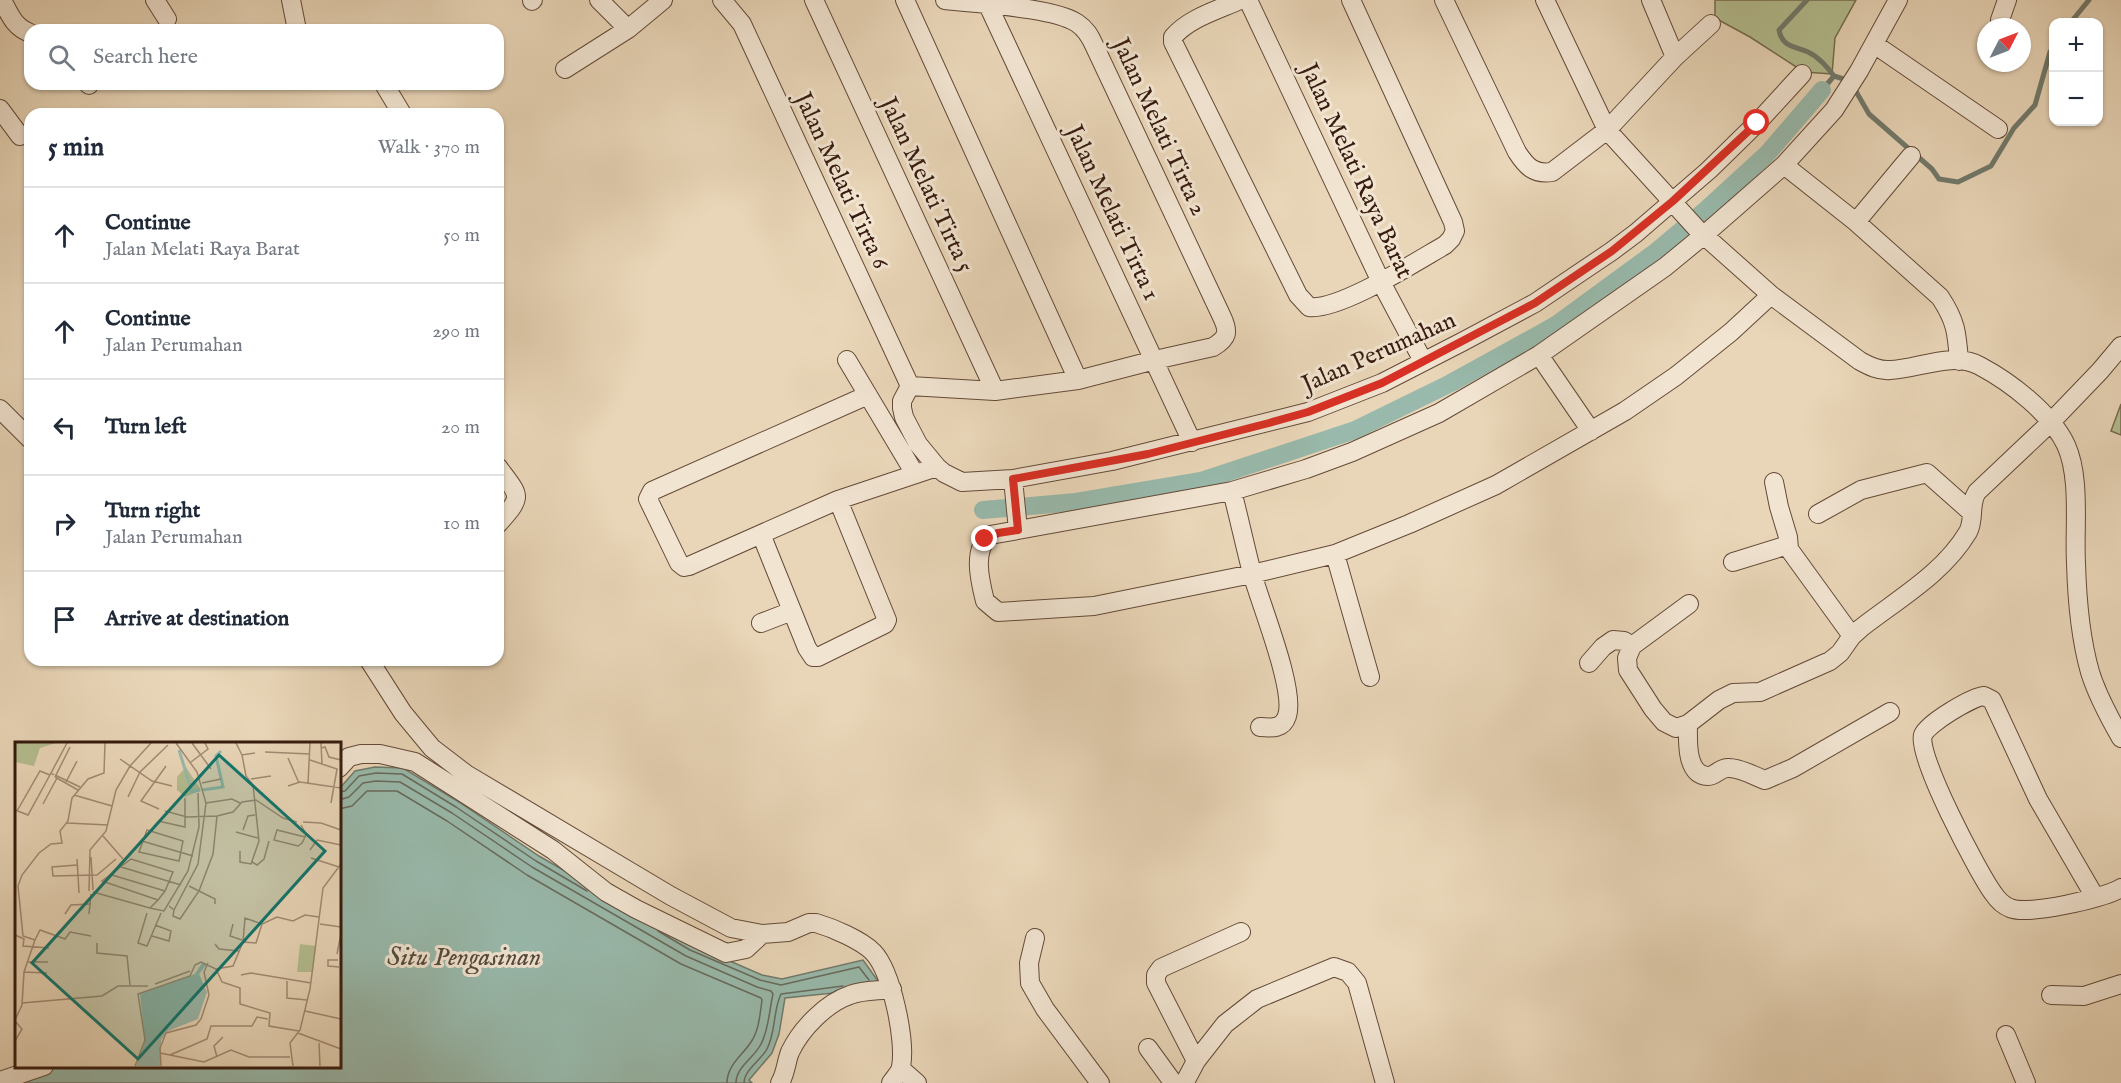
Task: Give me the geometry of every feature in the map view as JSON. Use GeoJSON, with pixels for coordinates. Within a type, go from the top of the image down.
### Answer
{"type":"FeatureCollection","features":[{"type":"Feature","properties":{"kind":"street"},"geometry":{"type":"LineString","coordinates":[[2,0],[12,20],[24,31]]}},
{"type":"Feature","properties":{"kind":"street"},"geometry":{"type":"LineString","coordinates":[[155,0],[167,19]]}},
{"type":"Feature","properties":{"kind":"street"},"geometry":{"type":"LineString","coordinates":[[291,0],[296,24]]}},
{"type":"Feature","properties":{"kind":"street"},"geometry":{"type":"LineString","coordinates":[[599,0],[628,29]]}},
{"type":"Feature","properties":{"kind":"street"},"geometry":{"type":"LineString","coordinates":[[565,69],[628,29],[663,0]]}},
{"type":"Feature","properties":{"kind":"street","name":"Jalan Melati Tirta 6"},"geometry":{"type":"LineString","coordinates":[[722,0],[741,24],[910,386]]}},
{"type":"Feature","properties":{"kind":"street","name":"Jalan Melati Tirta 5"},"geometry":{"type":"LineString","coordinates":[[814,0],[995,391]]}},
{"type":"Feature","properties":{"kind":"street"},"geometry":{"type":"LineString","coordinates":[[905,0],[1078,380]]}},
{"type":"Feature","properties":{"kind":"street","name":"Jalan Melati Tirta 2"},"geometry":{"type":"LineString","coordinates":[[910,386],[995,391],[1078,380],[1213,347],[1225,338],[1227,327],[1089,35],[1075,22],[1056,15],[945,0]]}},
{"type":"Feature","properties":{"kind":"street"},"geometry":{"type":"LineString","coordinates":[[1240,0],[1200,17],[1181,29],[1173,37],[1173,42],[1298,295],[1309,307],[1317,308],[1328,306],[1381,282],[1445,245],[1455,231],[1453,222],[1351,0]]}},
{"type":"Feature","properties":{"kind":"street","name":"Jalan Melati Raya Barat"},"geometry":{"type":"LineString","coordinates":[[1248,0],[1381,282],[1423,361]]}},
{"type":"Feature","properties":{"kind":"street"},"geometry":{"type":"LineString","coordinates":[[1444,0],[1525,164],[1534,171],[1543,173],[1552,172],[1607,130],[1675,57],[1711,24]]}},
{"type":"Feature","properties":{"kind":"street"},"geometry":{"type":"LineString","coordinates":[[1545,0],[1607,130],[1701,233],[1771,295],[1871,367],[1891,370],[1942,361],[1976,364],[2020,393],[2050,423],[2067,447],[2073,478],[2076,564],[2086,655],[2098,692],[2121,738]]}},
{"type":"Feature","properties":{"kind":"street"},"geometry":{"type":"LineString","coordinates":[[1651,0],[1675,57]]}},
{"type":"Feature","properties":{"kind":"street"},"geometry":{"type":"LineString","coordinates":[[1771,295],[1731,332],[1676,376],[1625,411],[1534,464],[1460,502],[1335,554],[1252,574],[1094,606],[998,612],[985,601],[979,556],[985,539],[998,533],[1017,526],[1232,491],[1306,469],[1352,452],[1439,413],[1539,355],[1628,294],[1784,165],[1834,110],[1859,71],[1898,0]]}},
{"type":"Feature","properties":{"kind":"street"},"geometry":{"type":"LineString","coordinates":[[2001,18],[2007,0]]}},
{"type":"Feature","properties":{"kind":"street","name":"Jalan Melati Tirta 1"},"geometry":{"type":"LineString","coordinates":[[988,5],[1192,442]]}},
{"type":"Feature","properties":{"kind":"street"},"geometry":{"type":"LineString","coordinates":[[1874,44],[1998,129]]}},
{"type":"Feature","properties":{"kind":"street"},"geometry":{"type":"LineString","coordinates":[[1675,203],[1738,142],[1802,74]]}},
{"type":"Feature","properties":{"kind":"street"},"geometry":{"type":"LineString","coordinates":[[388,90],[398,108]]}},
{"type":"Feature","properties":{"kind":"street"},"geometry":{"type":"LineString","coordinates":[[0,110],[20,136]]}},
{"type":"Feature","properties":{"kind":"street"},"geometry":{"type":"LineString","coordinates":[[1856,222],[1911,156]]}},
{"type":"Feature","properties":{"kind":"street"},"geometry":{"type":"LineString","coordinates":[[1784,165],[1856,222],[1940,297],[1957,331],[1959,361]]}},
{"type":"Feature","properties":{"kind":"street","name":"Jalan Perumahan"},"geometry":{"type":"LineString","coordinates":[[937,467],[962,482],[1013,484],[1308,412],[1371,387],[1535,303],[1612,251],[1675,203]]}},
{"type":"Feature","properties":{"kind":"street"},"geometry":{"type":"LineString","coordinates":[[1689,604],[1632,646],[1627,658],[1628,670],[1653,709],[1671,727],[1676,728],[1688,724],[1732,693],[1760,692],[1830,661],[1840,653],[1852,636],[1922,583],[1940,566],[1968,532],[1971,525],[1973,498],[2050,423],[2121,346]]}},
{"type":"Feature","properties":{"kind":"street"},"geometry":{"type":"LineString","coordinates":[[1539,355],[1591,431]]}},
{"type":"Feature","properties":{"kind":"street"},"geometry":{"type":"LineString","coordinates":[[847,360],[915,474]]}},
{"type":"Feature","properties":{"kind":"street"},"geometry":{"type":"LineString","coordinates":[[868,395],[652,490],[648,499],[679,563],[684,567],[689,566],[838,500],[937,467],[918,444],[904,417],[902,401],[910,386]]}},
{"type":"Feature","properties":{"kind":"street"},"geometry":{"type":"LineString","coordinates":[[0,409],[24,433]]}},
{"type":"Feature","properties":{"kind":"street"},"geometry":{"type":"LineString","coordinates":[[1818,513],[1861,490],[1926,473],[1971,512]]}},
{"type":"Feature","properties":{"kind":"street"},"geometry":{"type":"LineString","coordinates":[[504,475],[517,497],[515,505],[504,517]]}},
{"type":"Feature","properties":{"kind":"street"},"geometry":{"type":"LineString","coordinates":[[1774,482],[1788,545],[1852,636]]}},
{"type":"Feature","properties":{"kind":"street"},"geometry":{"type":"LineString","coordinates":[[1013,484],[1017,526]]}},
{"type":"Feature","properties":{"kind":"street"},"geometry":{"type":"LineString","coordinates":[[1232,491],[1252,574],[1280,662],[1288,704],[1287,718],[1282,725],[1275,728],[1260,727]]}},
{"type":"Feature","properties":{"kind":"street"},"geometry":{"type":"LineString","coordinates":[[761,534],[807,648],[813,657],[818,657],[885,624],[885,614],[838,500]]}},
{"type":"Feature","properties":{"kind":"street"},"geometry":{"type":"LineString","coordinates":[[1733,562],[1788,545]]}},
{"type":"Feature","properties":{"kind":"street"},"geometry":{"type":"LineString","coordinates":[[1335,554],[1370,677]]}},
{"type":"Feature","properties":{"kind":"street"},"geometry":{"type":"LineString","coordinates":[[761,623],[792,611]]}},
{"type":"Feature","properties":{"kind":"street"},"geometry":{"type":"LineString","coordinates":[[1589,663],[1603,647],[1613,640],[1624,641],[1632,646]]}},
{"type":"Feature","properties":{"kind":"street"},"geometry":{"type":"LineString","coordinates":[[375,666],[403,713],[432,748],[466,774],[681,901],[731,928],[762,934],[788,932],[816,922],[866,946],[874,953],[885,970],[892,989],[901,1042],[896,1076],[918,1083]]}},
{"type":"Feature","properties":{"kind":"street"},"geometry":{"type":"LineString","coordinates":[[2095,897],[2038,799],[1996,706],[1988,697],[1980,696],[1929,727],[1923,735],[1922,745],[1938,787],[1982,876],[2000,902],[2016,910],[2031,911],[2095,897],[2121,888]]}},
{"type":"Feature","properties":{"kind":"street"},"geometry":{"type":"LineString","coordinates":[[1688,724],[1688,750],[1690,760],[1697,771],[1707,776],[1722,769],[1731,768],[1765,780],[1793,768],[1890,712]]}},
{"type":"Feature","properties":{"kind":"street"},"geometry":{"type":"LineString","coordinates":[[340,767],[349,757],[361,754],[380,754],[415,762],[553,850],[606,892],[636,909],[726,953],[746,949],[762,934]]}},
{"type":"Feature","properties":{"kind":"street"},"geometry":{"type":"LineString","coordinates":[[1196,1061],[1156,983],[1156,975],[1161,968],[1241,932]]}},
{"type":"Feature","properties":{"kind":"street"},"geometry":{"type":"LineString","coordinates":[[1035,938],[1029,963],[1030,983],[1045,1009],[1100,1083]]}},
{"type":"Feature","properties":{"kind":"street"},"geometry":{"type":"LineString","coordinates":[[1148,1048],[1179,1082],[1226,1024],[1257,999],[1334,967],[1348,972],[1357,983],[1385,1083]]}},
{"type":"Feature","properties":{"kind":"street"},"geometry":{"type":"LineString","coordinates":[[2051,995],[2084,996],[2121,984]]}},
{"type":"Feature","properties":{"kind":"street"},"geometry":{"type":"LineString","coordinates":[[780,1083],[786,1073],[790,1053],[806,1028],[820,1014],[843,997],[853,993],[892,989]]}},
{"type":"Feature","properties":{"kind":"street"},"geometry":{"type":"LineString","coordinates":[[2006,1035],[2026,1083]]}},
{"type":"Feature","properties":{"kind":"street"},"geometry":{"type":"LineString","coordinates":[[0,1081],[38,1068]]}},
{"type":"Feature","properties":{"kind":"green space"},"geometry":{"type":"Polygon","coordinates":[[[1715,0],[1856,0],[1835,38],[1832,74],[1804,72],[1750,37],[1715,18],[1715,0]]]}},
{"type":"Feature","properties":{"kind":"green space"},"geometry":{"type":"Polygon","coordinates":[[[2121,404],[2121,435],[2111,431],[2121,404]]]}},
{"type":"Feature","properties":{"kind":"water","name":"Situ Pengasinan"},"geometry":{"type":"Polygon","coordinates":[[[375,767],[403,768],[459,802],[539,856],[693,945],[762,975],[782,979],[863,960],[883,988],[785,998],[779,1034],[772,1053],[749,1080],[752,1083],[7,1083],[46,1068],[340,1068],[340,788],[355,771],[375,767]]]}},
{"type":"Feature","properties":{"kind":"waterway"},"geometry":{"type":"LineString","coordinates":[[1807,0],[1779,30],[1786,43],[1816,57],[1834,76],[1822,90]]}},
{"type":"Feature","properties":{"kind":"waterway"},"geometry":{"type":"LineString","coordinates":[[2074,18],[2089,0]]}},
{"type":"Feature","properties":{"kind":"waterway"},"geometry":{"type":"LineString","coordinates":[[1834,76],[1850,81],[1869,114],[1932,169],[1939,179],[1958,182],[1991,166],[2014,128],[2035,105],[2049,56]]}},
{"type":"Feature","properties":{"kind":"waterway"},"geometry":{"type":"LineString","coordinates":[[983,510],[1076,502],[1201,481],[1355,430],[1451,383],[1556,325],[1657,251],[1767,154],[1822,90]]}},
{"type":"Feature","properties":{"kind":"route"},"geometry":{"type":"LineString","coordinates":[[985,539],[990,535],[1018,530],[1013,479],[1148,454],[1308,412],[1382,383],[1501,322],[1535,303],[1636,233],[1708,170],[1757,123]]}}]}
